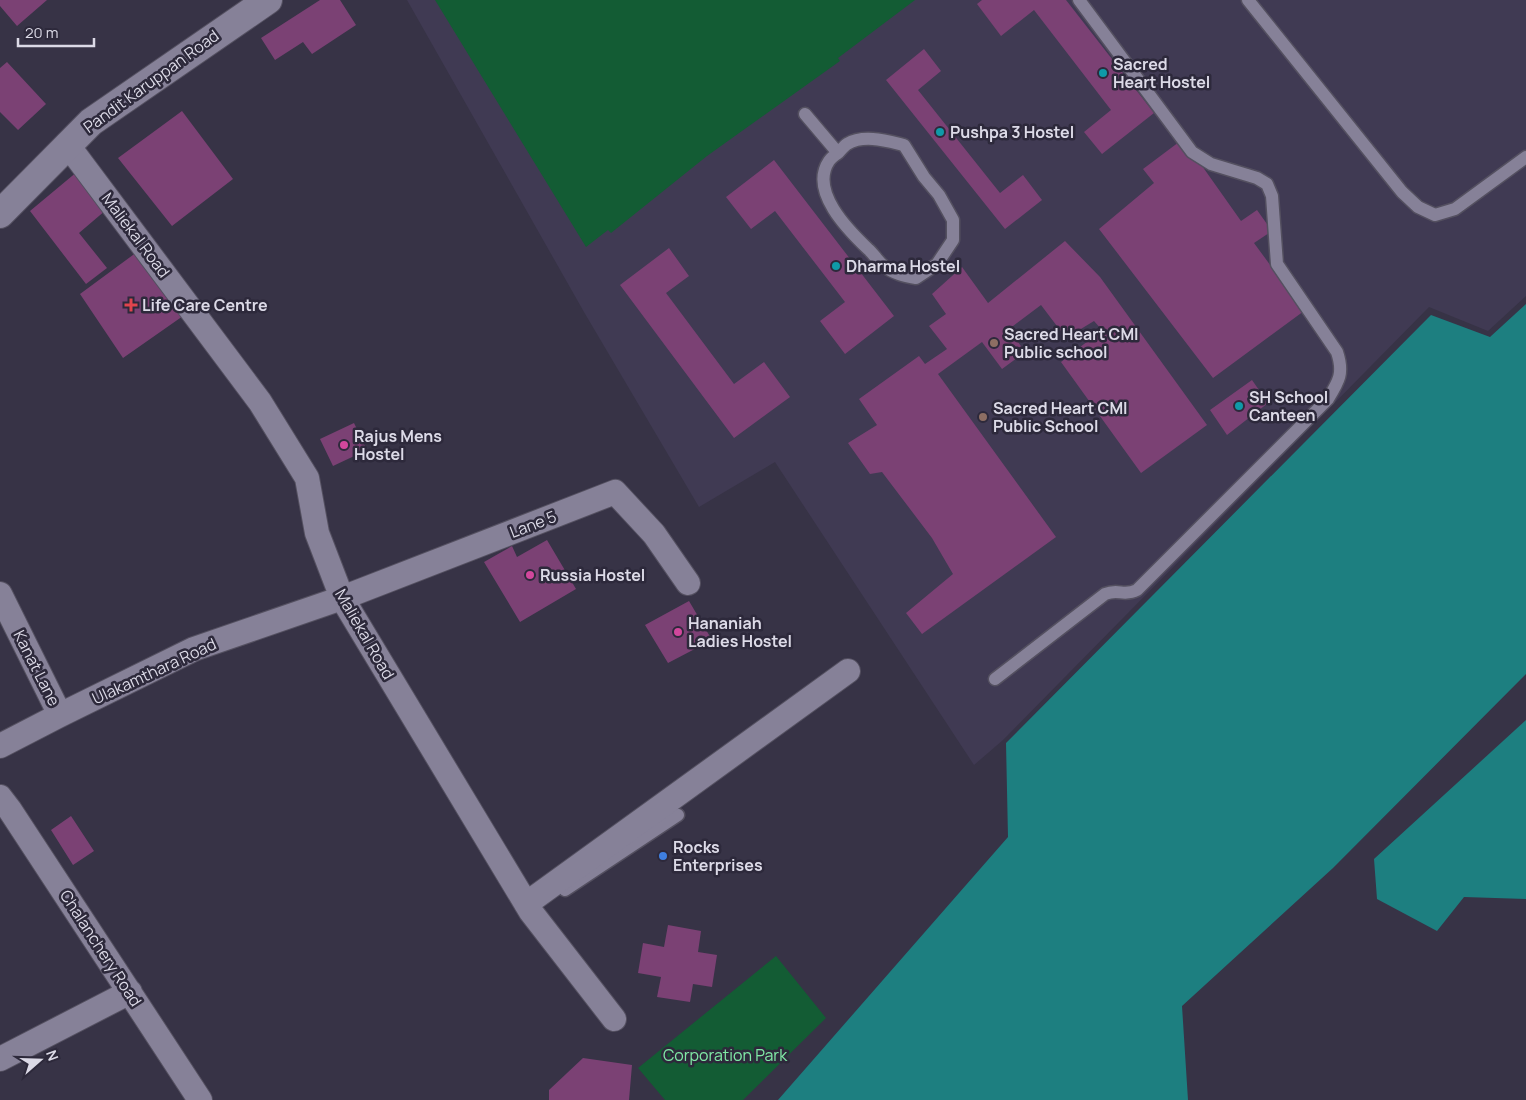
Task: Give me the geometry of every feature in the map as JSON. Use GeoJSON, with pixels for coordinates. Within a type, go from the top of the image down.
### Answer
{"type":"FeatureCollection","features":[{"type":"Feature","properties":{"kind":"main road","name":"Pandit Karuppan Road"},"geometry":{"type":"LineString","coordinates":[[0,214],[67,144],[91,122],[268,0]]}},
{"type":"Feature","properties":{"kind":"street","name":"Maliekal Road"},"geometry":{"type":"LineString","coordinates":[[67,144],[260,402],[307,478],[317,534],[342,598],[529,908],[614,1019]]}},
{"type":"Feature","properties":{"kind":"street","name":"Lane 5"},"geometry":{"type":"LineString","coordinates":[[342,598],[615,492],[654,534],[688,583]]}},
{"type":"Feature","properties":{"kind":"street","name":"Kanat Lane"},"geometry":{"type":"LineString","coordinates":[[0,594],[60,715]]}},
{"type":"Feature","properties":{"kind":"street","name":"Ulakamthara Road"},"geometry":{"type":"LineString","coordinates":[[0,746],[194,649],[342,598]]}},
{"type":"Feature","properties":{"kind":"street"},"geometry":{"type":"LineString","coordinates":[[529,908],[848,671]]}},
{"type":"Feature","properties":{"kind":"street","name":"Chalanchery Road"},"geometry":{"type":"LineString","coordinates":[[0,798],[10,810],[200,1100]]}},
{"type":"Feature","properties":{"kind":"street"},"geometry":{"type":"LineString","coordinates":[[0,1059],[130,992]]}},
{"type":"Feature","properties":{"kind":"lane"},"geometry":{"type":"LineString","coordinates":[[995,679],[1105,594],[1113,591],[1129,594],[1137,590],[1328,399],[1338,383],[1342,367],[1337,352],[1277,264],[1272,196],[1267,184],[1257,178],[1211,164],[1192,152],[1080,0]]}},
{"type":"Feature","properties":{"kind":"lane"},"geometry":{"type":"LineString","coordinates":[[1248,0],[1402,192],[1418,207],[1435,215],[1455,209],[1526,157]]}},
{"type":"Feature","properties":{"kind":"lane"},"geometry":{"type":"LineString","coordinates":[[805,114],[838,153]]}},
{"type":"Feature","properties":{"kind":"lane"},"geometry":{"type":"LineString","coordinates":[[878,139],[904,146],[924,177],[939,195],[953,220],[953,240],[937,264],[916,278],[899,275],[884,266],[854,237],[832,208],[826,194],[823,179],[829,161],[838,153],[847,144],[857,141],[878,139]]}},
{"type":"Feature","properties":{"kind":"lane"},"geometry":{"type":"LineString","coordinates":[[529,908],[678,815]]}},
{"type":"Feature","properties":{"kind":"shaded area","name":"Sacred Heart CMI Public School"},"geometry":{"type":"Polygon","coordinates":[[[407,0],[1526,0],[1526,296],[1488,331],[1429,307],[1003,740],[974,765],[775,462],[699,507],[584,312],[407,0]]]}},
{"type":"Feature","properties":{"kind":"shaded area"},"geometry":{"type":"Polygon","coordinates":[[[1526,304],[1526,674],[1333,868],[1182,1006],[1188,1100],[778,1100],[1008,837],[1006,743],[1431,315],[1490,337],[1526,304]]]}},
{"type":"Feature","properties":{"kind":"shaded area"},"geometry":{"type":"Polygon","coordinates":[[[1526,720],[1526,899],[1464,897],[1437,931],[1377,899],[1374,859],[1526,720]]]}},
{"type":"Feature","properties":{"kind":"green space"},"geometry":{"type":"Polygon","coordinates":[[[435,0],[915,0],[838,58],[840,61],[707,156],[611,233],[608,230],[586,247],[435,0]]]}},
{"type":"Feature","properties":{"kind":"green space","name":"Corporation Park"},"geometry":{"type":"Polygon","coordinates":[[[776,956],[826,1018],[743,1100],[665,1100],[638,1068],[776,956]]]}},
{"type":"Feature","properties":{"kind":"building"},"geometry":{"type":"Polygon","coordinates":[[[0,0],[47,0],[17,26],[0,6],[0,0]]]}},
{"type":"Feature","properties":{"kind":"building"},"geometry":{"type":"Polygon","coordinates":[[[320,0],[340,0],[356,25],[312,54],[303,42],[275,60],[261,38],[320,0]]]}},
{"type":"Feature","properties":{"kind":"building","name":"Sacred Heart Hostel"},"geometry":{"type":"Polygon","coordinates":[[[982,0],[1066,0],[1154,113],[1102,154],[1084,132],[1111,110],[1034,10],[1001,36],[977,4],[982,0]]]}},
{"type":"Feature","properties":{"kind":"building","name":"Pushpa 3 Hostel"},"geometry":{"type":"Polygon","coordinates":[[[924,49],[941,71],[918,90],[1000,193],[1023,175],[1042,200],[1005,229],[886,80],[924,49]]]}},
{"type":"Feature","properties":{"kind":"building"},"geometry":{"type":"Polygon","coordinates":[[[7,62],[46,104],[18,130],[0,112],[0,68],[7,62]]]}},
{"type":"Feature","properties":{"kind":"building"},"geometry":{"type":"Polygon","coordinates":[[[182,111],[233,179],[172,226],[118,158],[182,111]]]}},
{"type":"Feature","properties":{"kind":"building"},"geometry":{"type":"Polygon","coordinates":[[[1183,139],[1241,221],[1257,210],[1272,231],[1254,243],[1304,311],[1213,378],[1099,229],[1154,183],[1143,169],[1183,139]]]}},
{"type":"Feature","properties":{"kind":"building","name":"Dharma Hostel"},"geometry":{"type":"Polygon","coordinates":[[[774,160],[894,316],[845,354],[820,321],[845,302],[775,211],[751,229],[726,197],[774,160]]]}},
{"type":"Feature","properties":{"kind":"building"},"geometry":{"type":"Polygon","coordinates":[[[78,171],[106,210],[79,233],[107,268],[86,284],[30,211],[78,171]]]}},
{"type":"Feature","properties":{"kind":"building","name":"Sacred Heart CMI Public School"},"geometry":{"type":"Polygon","coordinates":[[[1065,241],[1100,277],[1207,425],[1141,473],[1061,362],[1102,330],[1094,321],[1066,338],[1041,305],[1009,329],[1025,352],[1002,369],[982,342],[938,374],[1056,537],[922,634],[906,613],[953,574],[932,538],[882,472],[870,474],[848,443],[877,425],[859,399],[919,356],[925,364],[947,349],[929,326],[946,314],[932,294],[962,267],[988,303],[1065,241]]]}},
{"type":"Feature","properties":{"kind":"building"},"geometry":{"type":"Polygon","coordinates":[[[669,248],[689,276],[666,293],[734,384],[764,362],[790,397],[734,438],[620,285],[669,248]]]}},
{"type":"Feature","properties":{"kind":"building","name":"Life Care Centre"},"geometry":{"type":"Polygon","coordinates":[[[137,252],[183,316],[123,358],[80,294],[137,252]]]}},
{"type":"Feature","properties":{"kind":"building","name":"SH School Canteen"},"geometry":{"type":"Polygon","coordinates":[[[1252,380],[1268,403],[1227,435],[1210,410],[1252,380]]]}},
{"type":"Feature","properties":{"kind":"building","name":"Rajus Mens Hostel"},"geometry":{"type":"Polygon","coordinates":[[[354,423],[367,450],[333,466],[320,439],[354,423]]]}},
{"type":"Feature","properties":{"kind":"building","name":"Russia Hostel"},"geometry":{"type":"Polygon","coordinates":[[[547,540],[576,589],[520,622],[484,562],[512,546],[517,557],[547,540]]]}},
{"type":"Feature","properties":{"kind":"building","name":"Hananiah Ladies Hostel"},"geometry":{"type":"Polygon","coordinates":[[[689,601],[712,640],[668,663],[645,625],[689,601]]]}},
{"type":"Feature","properties":{"kind":"building"},"geometry":{"type":"Polygon","coordinates":[[[71,816],[94,851],[73,865],[51,830],[71,816]]]}},
{"type":"Feature","properties":{"kind":"building"},"geometry":{"type":"Polygon","coordinates":[[[668,925],[701,931],[698,952],[717,955],[712,987],[693,984],[690,1002],[657,997],[661,977],[638,973],[643,943],[664,947],[668,925]]]}},
{"type":"Feature","properties":{"kind":"building"},"geometry":{"type":"Polygon","coordinates":[[[583,1058],[632,1065],[629,1100],[549,1100],[549,1090],[583,1058]]]}},
{"type":"Feature","properties":{"kind":"place","name":"Sacred Heart Hostel"},"geometry":{"type":"Point","coordinates":[1103,73]}},
{"type":"Feature","properties":{"kind":"place","name":"Pushpa 3 Hostel"},"geometry":{"type":"Point","coordinates":[940,132]}},
{"type":"Feature","properties":{"kind":"place","name":"Dharma Hostel"},"geometry":{"type":"Point","coordinates":[836,266]}},
{"type":"Feature","properties":{"kind":"place","name":"Life Care Centre"},"geometry":{"type":"Point","coordinates":[131,305]}},
{"type":"Feature","properties":{"kind":"place","name":"Sacred Heart CMI Public school"},"geometry":{"type":"Point","coordinates":[994,343]}},
{"type":"Feature","properties":{"kind":"place","name":"SH School Canteen"},"geometry":{"type":"Point","coordinates":[1239,406]}},
{"type":"Feature","properties":{"kind":"place","name":"Sacred Heart CMI Public School"},"geometry":{"type":"Point","coordinates":[983,417]}},
{"type":"Feature","properties":{"kind":"place","name":"Rajus Mens Hostel"},"geometry":{"type":"Point","coordinates":[344,445]}},
{"type":"Feature","properties":{"kind":"place","name":"Russia Hostel"},"geometry":{"type":"Point","coordinates":[530,575]}},
{"type":"Feature","properties":{"kind":"place","name":"Hananiah Ladies Hostel"},"geometry":{"type":"Point","coordinates":[678,632]}},
{"type":"Feature","properties":{"kind":"place","name":"Rocks Enterprises"},"geometry":{"type":"Point","coordinates":[663,856]}}]}
